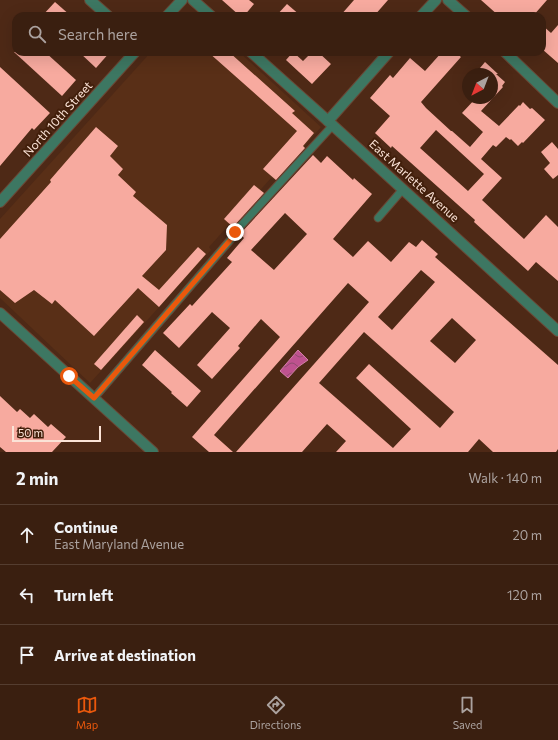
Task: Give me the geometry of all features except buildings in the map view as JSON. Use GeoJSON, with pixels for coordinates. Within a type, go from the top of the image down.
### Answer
{"type":"FeatureCollection","features":[{"type":"Feature","properties":{"kind":"street"},"geometry":{"type":"LineString","coordinates":[[90,0],[104,12]]}},
{"type":"Feature","properties":{"kind":"street"},"geometry":{"type":"LineString","coordinates":[[171,12],[182,0]]}},
{"type":"Feature","properties":{"kind":"street"},"geometry":{"type":"LineString","coordinates":[[193,0],[206,12]]}},
{"type":"Feature","properties":{"kind":"street"},"geometry":{"type":"LineString","coordinates":[[425,12],[436,0]]}},
{"type":"Feature","properties":{"kind":"street"},"geometry":{"type":"LineString","coordinates":[[448,0],[462,12]]}},
{"type":"Feature","properties":{"kind":"street","name":"North 10th Street"},"geometry":{"type":"LineString","coordinates":[[0,202],[131,56]]}},
{"type":"Feature","properties":{"kind":"street","name":"East Marlette Avenue"},"geometry":{"type":"LineString","coordinates":[[255,56],[558,331]]}},
{"type":"Feature","properties":{"kind":"street"},"geometry":{"type":"LineString","coordinates":[[330,123],[386,56]]}},
{"type":"Feature","properties":{"kind":"street"},"geometry":{"type":"LineString","coordinates":[[509,56],[558,103]]}},
{"type":"Feature","properties":{"kind":"street"},"geometry":{"type":"LineString","coordinates":[[0,313],[153,452]]}},
{"type":"Feature","properties":{"kind":"lane"},"geometry":{"type":"LineString","coordinates":[[94,398],[330,123]]}},
{"type":"Feature","properties":{"kind":"lane"},"geometry":{"type":"LineString","coordinates":[[378,218],[403,189]]}},
{"type":"Feature","properties":{"kind":"shaded area"},"geometry":{"type":"Polygon","coordinates":[[[147,56],[243,56],[321,127],[275,180],[271,178],[209,247],[211,250],[90,383],[0,298],[0,219],[147,56]]]}},
{"type":"Feature","properties":{"kind":"water"},"geometry":{"type":"Polygon","coordinates":[[[298,350],[308,360],[298,367],[288,378],[280,371],[298,350]]]}},
{"type":"Feature","properties":{"kind":"route"},"geometry":{"type":"LineString","coordinates":[[69,376],[94,398],[232,238],[235,232]]}}]}
